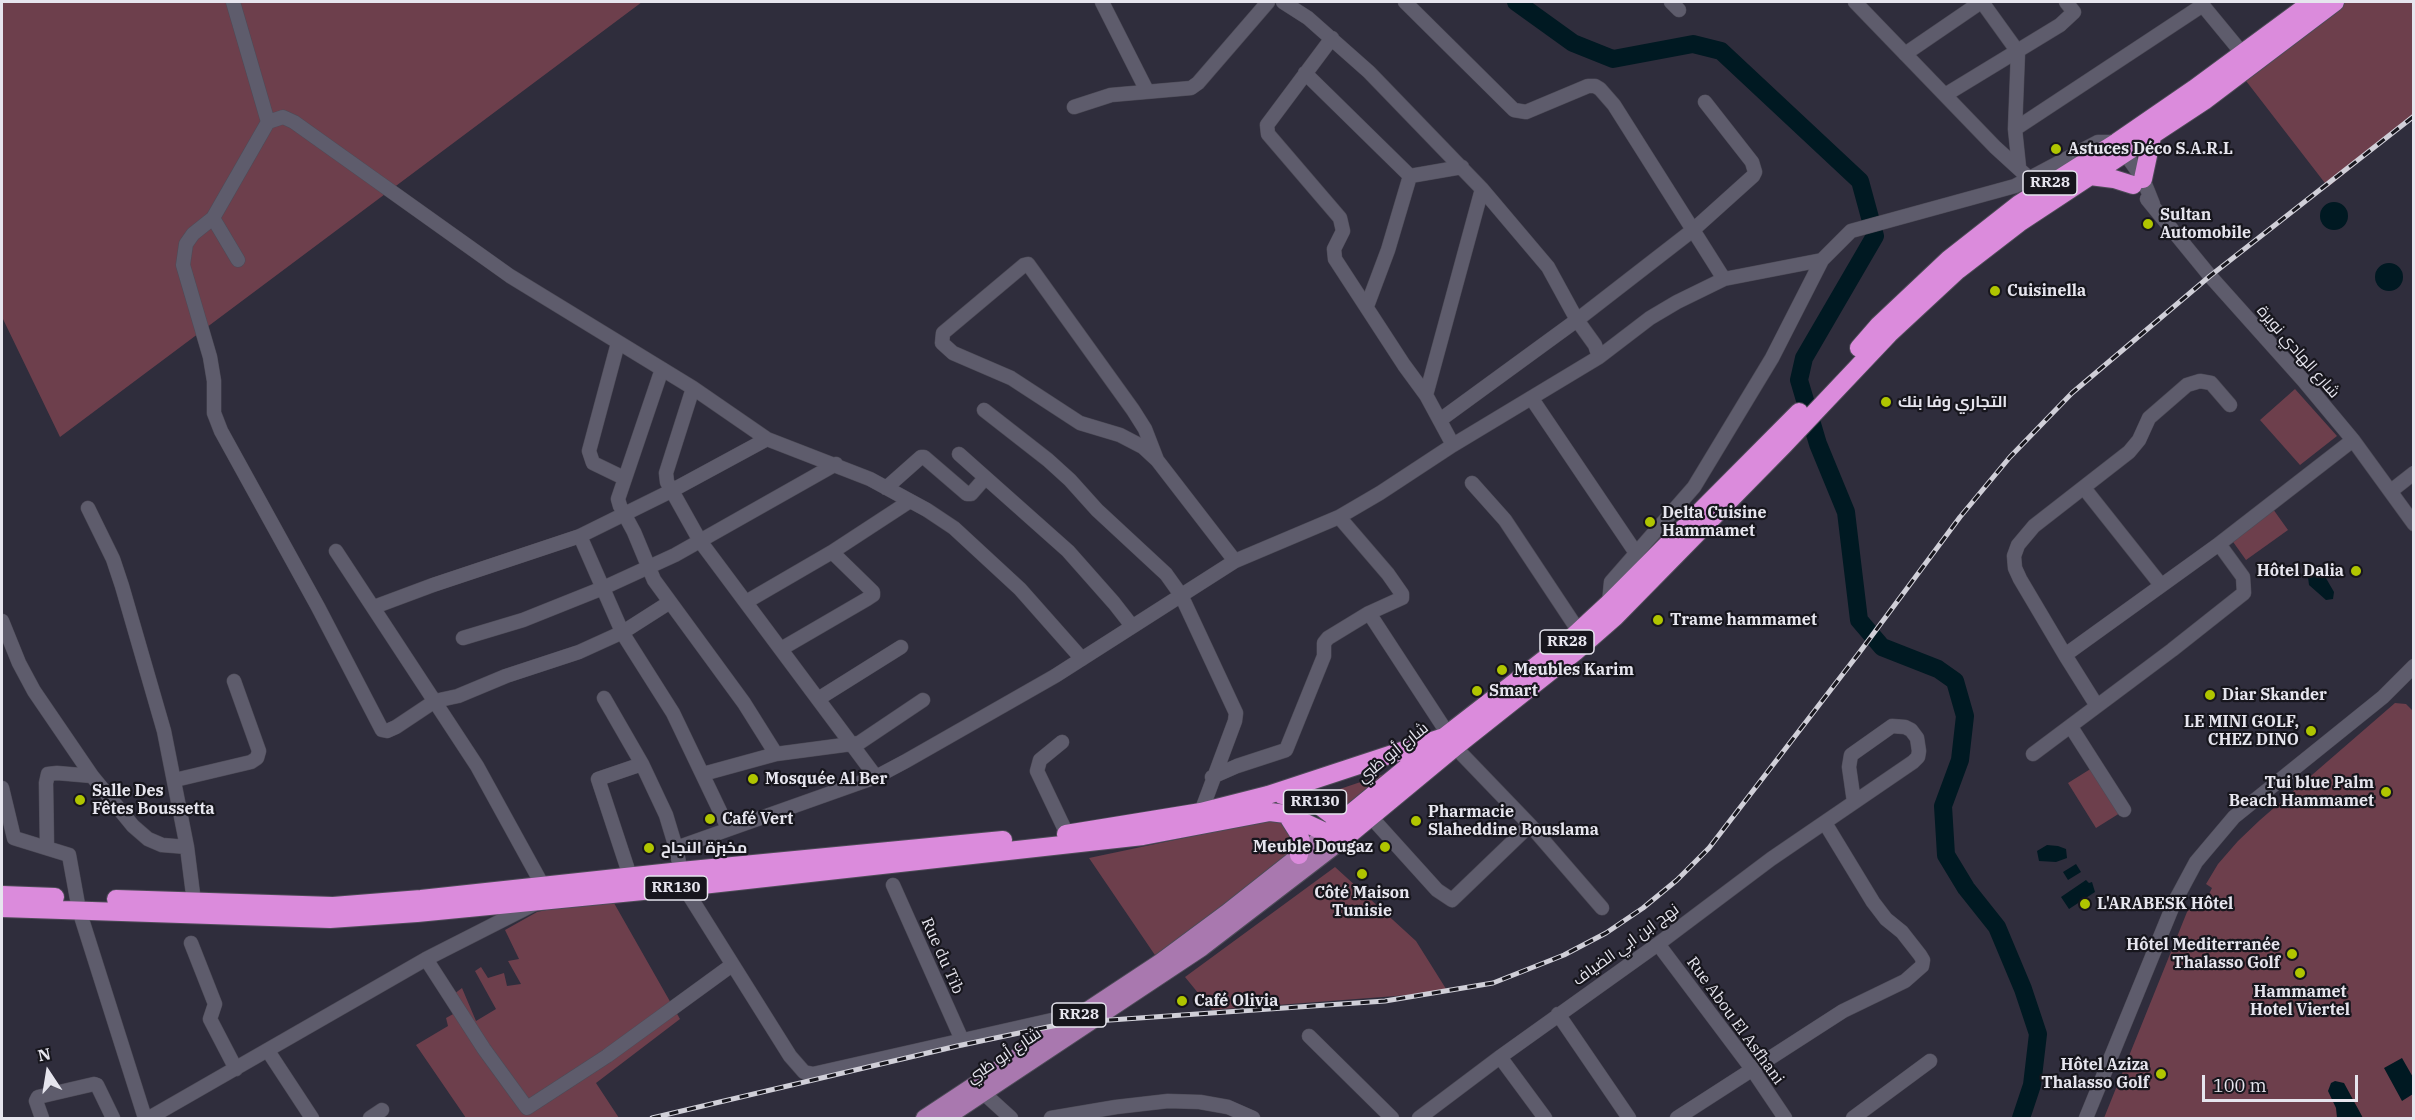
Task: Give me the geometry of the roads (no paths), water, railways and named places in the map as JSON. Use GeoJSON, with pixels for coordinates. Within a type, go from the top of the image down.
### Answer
{"type":"FeatureCollection","features":[{"type":"Feature","properties":{"kind":"highway","name":"RR28"},"geometry":{"type":"LineString","coordinates":[[1815,405],[1879,326],[1949,259],[2019,204],[2113,150],[2312,2]]}},
{"type":"Feature","properties":{"kind":"highway","name":"RR28"},"geometry":{"type":"LineString","coordinates":[[1815,405],[1958,270],[2019,223],[2090,176],[2113,150],[2152,137],[2204,101],[2335,2]]}},
{"type":"Feature","properties":{"kind":"highway"},"geometry":{"type":"LineString","coordinates":[[2090,176],[2138,182],[2152,137]]}},
{"type":"Feature","properties":{"kind":"highway","name":"شارع أبو ظبي"},"geometry":{"type":"LineString","coordinates":[[1340,832],[1568,641],[1609,603],[1786,425],[1815,405]]}},
{"type":"Feature","properties":{"kind":"highway","name":"شارع أبو ظبي"},"geometry":{"type":"LineString","coordinates":[[1340,832],[1371,817],[1449,739],[1575,652],[1615,617],[1784,446],[1815,405]]}},
{"type":"Feature","properties":{"kind":"highway"},"geometry":{"type":"LineString","coordinates":[[1268,795],[1449,739]]}},
{"type":"Feature","properties":{"kind":"highway","name":"RR130"},"geometry":{"type":"LineString","coordinates":[[2,896],[196,916],[330,919],[417,913],[630,876],[682,879],[1067,834],[1201,812],[1268,795],[1301,796],[1312,800],[1340,832]]}},
{"type":"Feature","properties":{"kind":"highway","name":"RR130"},"geometry":{"type":"LineString","coordinates":[[2,908],[194,902],[333,906],[544,892],[1143,836],[1270,812],[1286,814],[1340,832]]}},
{"type":"Feature","properties":{"kind":"highway"},"geometry":{"type":"LineString","coordinates":[[1286,814],[1299,834],[1301,842],[1299,855]]}},
{"type":"Feature","properties":{"kind":"main road","name":"شارع أبو ظبي"},"geometry":{"type":"LineString","coordinates":[[946,1119],[971,1098],[1160,962],[1299,855],[1340,832]]}},
{"type":"Feature","properties":{"kind":"main road","name":"شارع أبو ظبي"},"geometry":{"type":"LineString","coordinates":[[1074,1026],[1227,930],[1340,832]]}},
{"type":"Feature","properties":{"kind":"main road","name":"شارع أبو ظبي"},"geometry":{"type":"LineString","coordinates":[[924,1119],[971,1098]]}},
{"type":"Feature","properties":{"kind":"street"},"geometry":{"type":"LineString","coordinates":[[232,2],[268,122]]}},
{"type":"Feature","properties":{"kind":"street"},"geometry":{"type":"LineString","coordinates":[[1102,2],[1147,91]]}},
{"type":"Feature","properties":{"kind":"street"},"geometry":{"type":"LineString","coordinates":[[1074,107],[1111,95],[1182,90],[1198,83],[1268,2]]}},
{"type":"Feature","properties":{"kind":"street"},"geometry":{"type":"LineString","coordinates":[[1283,2],[1332,38],[1462,166],[1548,267],[1577,320],[1595,345],[1599,357]]}},
{"type":"Feature","properties":{"kind":"street"},"geometry":{"type":"LineString","coordinates":[[1404,2],[1514,110],[1526,112],[1588,86],[1600,89],[1614,105],[1724,279]]}},
{"type":"Feature","properties":{"kind":"street"},"geometry":{"type":"LineString","coordinates":[[1905,54],[1981,2],[2018,52],[2016,129],[2019,167]]}},
{"type":"Feature","properties":{"kind":"street"},"geometry":{"type":"LineString","coordinates":[[1945,95],[2060,25],[2074,12],[2067,2]]}},
{"type":"Feature","properties":{"kind":"street"},"geometry":{"type":"LineString","coordinates":[[1861,3],[1905,54],[1995,147],[2030,179]]}},
{"type":"Feature","properties":{"kind":"street"},"geometry":{"type":"LineString","coordinates":[[2016,129],[2202,3],[2242,53]]}},
{"type":"Feature","properties":{"kind":"street"},"geometry":{"type":"LineString","coordinates":[[1332,38],[1267,125],[1268,134],[1340,218],[1343,231],[1335,246],[1335,259],[1426,394],[1453,445]]}},
{"type":"Feature","properties":{"kind":"street"},"geometry":{"type":"LineString","coordinates":[[1305,73],[1410,176]]}},
{"type":"Feature","properties":{"kind":"street"},"geometry":{"type":"LineString","coordinates":[[1440,420],[1577,320],[1693,230],[1755,172],[1752,162],[1705,102]]}},
{"type":"Feature","properties":{"kind":"street"},"geometry":{"type":"LineString","coordinates":[[670,602],[622,632],[579,652],[506,676],[458,696],[435,701],[396,727],[387,731],[382,730],[314,599],[221,431],[214,413],[214,381],[210,357],[183,265],[186,244],[193,234],[213,218],[268,122],[283,117],[294,122],[510,276],[693,388],[767,439],[836,464],[910,501],[954,528],[1020,589],[1082,659]]}},
{"type":"Feature","properties":{"kind":"street"},"geometry":{"type":"LineString","coordinates":[[1609,603],[1611,582],[1681,504],[1703,474],[1772,358],[1822,260],[1851,231],[2015,186],[2091,144],[2113,150]]}},
{"type":"Feature","properties":{"kind":"street","name":"شارع الهادي نويرة"},"geometry":{"type":"LineString","coordinates":[[2113,150],[2210,276],[2353,440],[2414,524]]}},
{"type":"Feature","properties":{"kind":"street"},"geometry":{"type":"LineString","coordinates":[[1410,176],[1462,166]]}},
{"type":"Feature","properties":{"kind":"street"},"geometry":{"type":"LineString","coordinates":[[1367,306],[1388,250],[1410,176]]}},
{"type":"Feature","properties":{"kind":"street"},"geometry":{"type":"LineString","coordinates":[[1426,394],[1482,189]]}},
{"type":"Feature","properties":{"kind":"street"},"geometry":{"type":"LineString","coordinates":[[213,218],[238,260]]}},
{"type":"Feature","properties":{"kind":"street"},"geometry":{"type":"LineString","coordinates":[[676,848],[876,777],[980,721],[1235,561],[1339,517],[1599,357],[1650,318],[1677,302],[1724,279],[1822,260]]}},
{"type":"Feature","properties":{"kind":"street"},"geometry":{"type":"LineString","coordinates":[[1157,460],[1145,429],[1133,410],[1028,264],[943,333],[942,343],[952,352],[1011,378],[1080,423],[1130,440],[1157,460],[1235,561]]}},
{"type":"Feature","properties":{"kind":"street"},"geometry":{"type":"LineString","coordinates":[[618,343],[588,451],[593,463],[624,478]]}},
{"type":"Feature","properties":{"kind":"street"},"geometry":{"type":"LineString","coordinates":[[662,369],[618,499],[623,515],[634,532],[648,567],[670,602],[744,703],[776,754]]}},
{"type":"Feature","properties":{"kind":"street"},"geometry":{"type":"LineString","coordinates":[[2097,706],[2020,579],[2015,568],[2014,556],[2018,545],[2034,526],[2129,452],[2139,440],[2149,418],[2187,385],[2199,381],[2211,383],[2230,405]]}},
{"type":"Feature","properties":{"kind":"street"},"geometry":{"type":"LineString","coordinates":[[693,388],[666,473],[671,491],[700,541],[876,777]]}},
{"type":"Feature","properties":{"kind":"street"},"geometry":{"type":"LineString","coordinates":[[1532,399],[1636,553]]}},
{"type":"Feature","properties":{"kind":"street"},"geometry":{"type":"LineString","coordinates":[[984,410],[1070,480],[1097,510],[1166,574],[1181,595],[1236,713],[1201,812]]}},
{"type":"Feature","properties":{"kind":"street"},"geometry":{"type":"LineString","coordinates":[[374,607],[580,536],[671,491],[767,439]]}},
{"type":"Feature","properties":{"kind":"street"},"geometry":{"type":"LineString","coordinates":[[2065,655],[2219,544],[2353,440]]}},
{"type":"Feature","properties":{"kind":"street"},"geometry":{"type":"LineString","coordinates":[[959,454],[1068,550],[1132,626]]}},
{"type":"Feature","properties":{"kind":"street"},"geometry":{"type":"LineString","coordinates":[[886,488],[921,457],[924,457],[967,494],[971,494],[985,478]]}},
{"type":"Feature","properties":{"kind":"street"},"geometry":{"type":"LineString","coordinates":[[463,638],[523,620],[603,588],[700,541],[836,464]]}},
{"type":"Feature","properties":{"kind":"street"},"geometry":{"type":"LineString","coordinates":[[2391,491],[2414,473]]}},
{"type":"Feature","properties":{"kind":"street"},"geometry":{"type":"LineString","coordinates":[[1472,483],[1505,520],[1578,630]]}},
{"type":"Feature","properties":{"kind":"street"},"geometry":{"type":"LineString","coordinates":[[2084,488],[2161,585]]}},
{"type":"Feature","properties":{"kind":"street"},"geometry":{"type":"LineString","coordinates":[[746,602],[832,552],[910,501]]}},
{"type":"Feature","properties":{"kind":"street"},"geometry":{"type":"LineString","coordinates":[[88,508],[113,559],[164,731],[187,847],[194,902]]}},
{"type":"Feature","properties":{"kind":"street"},"geometry":{"type":"LineString","coordinates":[[1212,777],[1286,750],[1324,656],[1324,643],[1328,638],[1369,613],[1402,599],[1402,594],[1339,517]]}},
{"type":"Feature","properties":{"kind":"street"},"geometry":{"type":"LineString","coordinates":[[580,536],[622,632],[673,713],[728,828]]}},
{"type":"Feature","properties":{"kind":"street"},"geometry":{"type":"LineString","coordinates":[[2033,754],[2228,608],[2244,593],[2243,577],[2219,544]]}},
{"type":"Feature","properties":{"kind":"street"},"geometry":{"type":"LineString","coordinates":[[2,788],[8,836],[69,855],[78,904],[147,1119],[268,1052],[544,892],[477,766],[336,551]]}},
{"type":"Feature","properties":{"kind":"street"},"geometry":{"type":"LineString","coordinates":[[782,649],[873,595],[873,592],[832,552]]}},
{"type":"Feature","properties":{"kind":"street"},"geometry":{"type":"LineString","coordinates":[[1369,613],[1449,739],[1530,825],[1602,908]]}},
{"type":"Feature","properties":{"kind":"street"},"geometry":{"type":"LineString","coordinates":[[2,621],[18,663],[34,691],[92,776],[133,825],[148,839],[162,845],[187,847]]}},
{"type":"Feature","properties":{"kind":"street"},"geometry":{"type":"LineString","coordinates":[[819,699],[901,647]]}},
{"type":"Feature","properties":{"kind":"street"},"geometry":{"type":"LineString","coordinates":[[2086,1119],[2174,903],[2196,862],[2234,817],[2383,697],[2414,666]]}},
{"type":"Feature","properties":{"kind":"street"},"geometry":{"type":"LineString","coordinates":[[2383,697],[2414,678]]}},
{"type":"Feature","properties":{"kind":"street"},"geometry":{"type":"LineString","coordinates":[[175,780],[248,763],[257,758],[259,751],[234,681]]}},
{"type":"Feature","properties":{"kind":"street"},"geometry":{"type":"LineString","coordinates":[[604,698],[642,764],[666,815],[682,879],[732,965],[790,1056],[808,1074],[1052,1020],[1074,1026]]}},
{"type":"Feature","properties":{"kind":"street"},"geometry":{"type":"LineString","coordinates":[[703,774],[776,754],[863,741],[923,700]]}},
{"type":"Feature","properties":{"kind":"street","name":"نهج ابن ابي الضياف"},"geometry":{"type":"LineString","coordinates":[[1419,1119],[1558,1014],[1658,944],[1771,859],[1825,823],[1918,757],[1919,745],[1911,730],[1892,726],[1851,755],[1849,767],[1854,802]]}},
{"type":"Feature","properties":{"kind":"street"},"geometry":{"type":"LineString","coordinates":[[2071,727],[2124,810]]}},
{"type":"Feature","properties":{"kind":"street"},"geometry":{"type":"LineString","coordinates":[[1062,742],[1041,760],[1037,771],[1067,834]]}},
{"type":"Feature","properties":{"kind":"street"},"geometry":{"type":"LineString","coordinates":[[630,876],[598,778],[642,764]]}},
{"type":"Feature","properties":{"kind":"street"},"geometry":{"type":"LineString","coordinates":[[47,847],[46,783],[48,774],[92,776]]}},
{"type":"Feature","properties":{"kind":"street"},"geometry":{"type":"LineString","coordinates":[[1371,817],[1437,890],[1452,900],[1530,825]]}},
{"type":"Feature","properties":{"kind":"street"},"geometry":{"type":"LineString","coordinates":[[1677,1119],[1843,1011],[1905,981],[1922,966],[1923,960],[1920,955],[1873,902],[1825,823]]}},
{"type":"Feature","properties":{"kind":"street","name":"Rue du Tib"},"geometry":{"type":"LineString","coordinates":[[893,885],[962,1040]]}},
{"type":"Feature","properties":{"kind":"street"},"geometry":{"type":"LineString","coordinates":[[191,943],[215,1004],[210,1019],[236,1070]]}},
{"type":"Feature","properties":{"kind":"street","name":"Rue Abou El Asfhani"},"geometry":{"type":"LineString","coordinates":[[1658,944],[1752,1069],[1785,1119]]}},
{"type":"Feature","properties":{"kind":"street"},"geometry":{"type":"LineString","coordinates":[[426,959],[527,1108],[607,1056],[732,965]]}},
{"type":"Feature","properties":{"kind":"street"},"geometry":{"type":"LineString","coordinates":[[1558,1014],[1629,1119]]}},
{"type":"Feature","properties":{"kind":"street"},"geometry":{"type":"LineString","coordinates":[[1310,1036],[1392,1119]]}},
{"type":"Feature","properties":{"kind":"street"},"geometry":{"type":"LineString","coordinates":[[268,1052],[312,1119]]}},
{"type":"Feature","properties":{"kind":"street"},"geometry":{"type":"LineString","coordinates":[[1500,1057],[1545,1119]]}},
{"type":"Feature","properties":{"kind":"street"},"geometry":{"type":"LineString","coordinates":[[1853,1119],[1930,1061]]}},
{"type":"Feature","properties":{"kind":"street"},"geometry":{"type":"LineString","coordinates":[[42,1119],[36,1101],[38,1097],[94,1084],[97,1085],[113,1119]]}},
{"type":"Feature","properties":{"kind":"street"},"geometry":{"type":"LineString","coordinates":[[971,1098],[1011,1119]]}},
{"type":"Feature","properties":{"kind":"street"},"geometry":{"type":"LineString","coordinates":[[1052,1119],[1116,1107],[1168,1101],[1200,1102],[1228,1107],[1253,1119]]}},
{"type":"Feature","properties":{"kind":"street"},"geometry":{"type":"LineString","coordinates":[[370,1119],[382,1110]]}},
{"type":"Feature","properties":{"kind":"water"},"geometry":{"type":"Polygon","coordinates":[[[2334,202],[2344,206],[2348,216],[2344,226],[2334,230],[2324,226],[2320,216],[2324,206],[2334,202]]]}},
{"type":"Feature","properties":{"kind":"water"},"geometry":{"type":"Polygon","coordinates":[[[2389,263],[2399,267],[2403,277],[2399,287],[2389,291],[2379,287],[2375,277],[2379,267],[2389,263]]]}},
{"type":"Feature","properties":{"kind":"water"},"geometry":{"type":"Polygon","coordinates":[[[2313,571],[2323,573],[2334,592],[2333,599],[2326,600],[2309,585],[2308,577],[2313,571]]]}},
{"type":"Feature","properties":{"kind":"water"},"geometry":{"type":"Polygon","coordinates":[[[2047,845],[2066,849],[2067,858],[2056,862],[2039,861],[2037,851],[2047,845]]]}},
{"type":"Feature","properties":{"kind":"water"},"geometry":{"type":"Polygon","coordinates":[[[2076,864],[2081,872],[2068,880],[2063,872],[2076,864]]]}},
{"type":"Feature","properties":{"kind":"water"},"geometry":{"type":"Polygon","coordinates":[[[2086,880],[2089,883],[2092,882],[2095,892],[2069,909],[2061,897],[2086,880]]]}},
{"type":"Feature","properties":{"kind":"water"},"geometry":{"type":"Polygon","coordinates":[[[2402,1058],[2414,1079],[2413,1094],[2402,1101],[2384,1068],[2402,1058]]]}},
{"type":"Feature","properties":{"kind":"water"},"geometry":{"type":"Polygon","coordinates":[[[2335,1081],[2344,1083],[2363,1118],[2337,1118],[2336,1108],[2328,1091],[2331,1083],[2335,1081]]]}},
{"type":"Feature","properties":{"kind":"waterway"},"geometry":{"type":"LineString","coordinates":[[1516,2],[1573,43],[1613,59],[1693,44],[1721,51],[1860,181],[1875,236],[1804,358],[1799,380],[1818,444],[1846,512],[1859,620],[1882,647],[1938,669],[1955,681],[1965,716],[1960,760],[1943,806],[1946,855],[1966,888],[1997,927],[2023,989],[2038,1034],[2032,1085],[2021,1118]]}},
{"type":"Feature","properties":{"kind":"railway"},"geometry":{"type":"LineString","coordinates":[[652,1118],[957,1046],[1067,1023],[1385,1001],[1493,983],[1564,955],[1606,933],[1643,908],[1677,880],[1709,848],[1960,517],[2010,457],[2072,393],[2210,276],[2414,116]]}},
{"type":"Feature","properties":{"kind":"place","name":"Astuces Déco S.A.R.L"},"geometry":{"type":"Point","coordinates":[2056,149]}},
{"type":"Feature","properties":{"kind":"place","name":"Sultan Automobile"},"geometry":{"type":"Point","coordinates":[2148,224]}},
{"type":"Feature","properties":{"kind":"place","name":"Cuisinella"},"geometry":{"type":"Point","coordinates":[1995,291]}},
{"type":"Feature","properties":{"kind":"place","name":"التجاري وفا بنك"},"geometry":{"type":"Point","coordinates":[1886,402]}},
{"type":"Feature","properties":{"kind":"place","name":"Delta Cuisine Hammamet"},"geometry":{"type":"Point","coordinates":[1650,522]}},
{"type":"Feature","properties":{"kind":"place","name":"Hôtel Dalia"},"geometry":{"type":"Point","coordinates":[2356,571]}},
{"type":"Feature","properties":{"kind":"place","name":"Trame hammamet"},"geometry":{"type":"Point","coordinates":[1658,620]}},
{"type":"Feature","properties":{"kind":"place","name":"Meubles Karim"},"geometry":{"type":"Point","coordinates":[1502,670]}},
{"type":"Feature","properties":{"kind":"place","name":"Smart"},"geometry":{"type":"Point","coordinates":[1477,691]}},
{"type":"Feature","properties":{"kind":"place","name":"Diar Skander"},"geometry":{"type":"Point","coordinates":[2210,695]}},
{"type":"Feature","properties":{"kind":"place","name":"LE MINI GOLF, CHEZ DINO"},"geometry":{"type":"Point","coordinates":[2311,731]}},
{"type":"Feature","properties":{"kind":"place","name":"Mosquée Al Ber"},"geometry":{"type":"Point","coordinates":[753,779]}},
{"type":"Feature","properties":{"kind":"place","name":"Tui blue Palm Beach Hammamet"},"geometry":{"type":"Point","coordinates":[2386,792]}},
{"type":"Feature","properties":{"kind":"place","name":"Salle Des Fêtes Boussetta"},"geometry":{"type":"Point","coordinates":[80,800]}},
{"type":"Feature","properties":{"kind":"place","name":"Café Vert"},"geometry":{"type":"Point","coordinates":[710,819]}},
{"type":"Feature","properties":{"kind":"place","name":"Pharmacie Slaheddine Bouslama"},"geometry":{"type":"Point","coordinates":[1416,821]}},
{"type":"Feature","properties":{"kind":"place","name":"Meuble Dougaz"},"geometry":{"type":"Point","coordinates":[1385,847]}},
{"type":"Feature","properties":{"kind":"place","name":"مخبزة النجاح"},"geometry":{"type":"Point","coordinates":[649,848]}},
{"type":"Feature","properties":{"kind":"place","name":"Côté Maison Tunisie"},"geometry":{"type":"Point","coordinates":[1362,874]}},
{"type":"Feature","properties":{"kind":"place","name":"L'ARABESK Hôtel"},"geometry":{"type":"Point","coordinates":[2085,904]}},
{"type":"Feature","properties":{"kind":"place","name":"Hôtel Mediterranée Thalasso Golf"},"geometry":{"type":"Point","coordinates":[2292,954]}},
{"type":"Feature","properties":{"kind":"place","name":"Hammamet Hotel Viertel"},"geometry":{"type":"Point","coordinates":[2300,973]}},
{"type":"Feature","properties":{"kind":"place","name":"Café Olivia"},"geometry":{"type":"Point","coordinates":[1182,1001]}},
{"type":"Feature","properties":{"kind":"place","name":"Hôtel Aziza Thalasso Golf"},"geometry":{"type":"Point","coordinates":[2161,1074]}}]}
